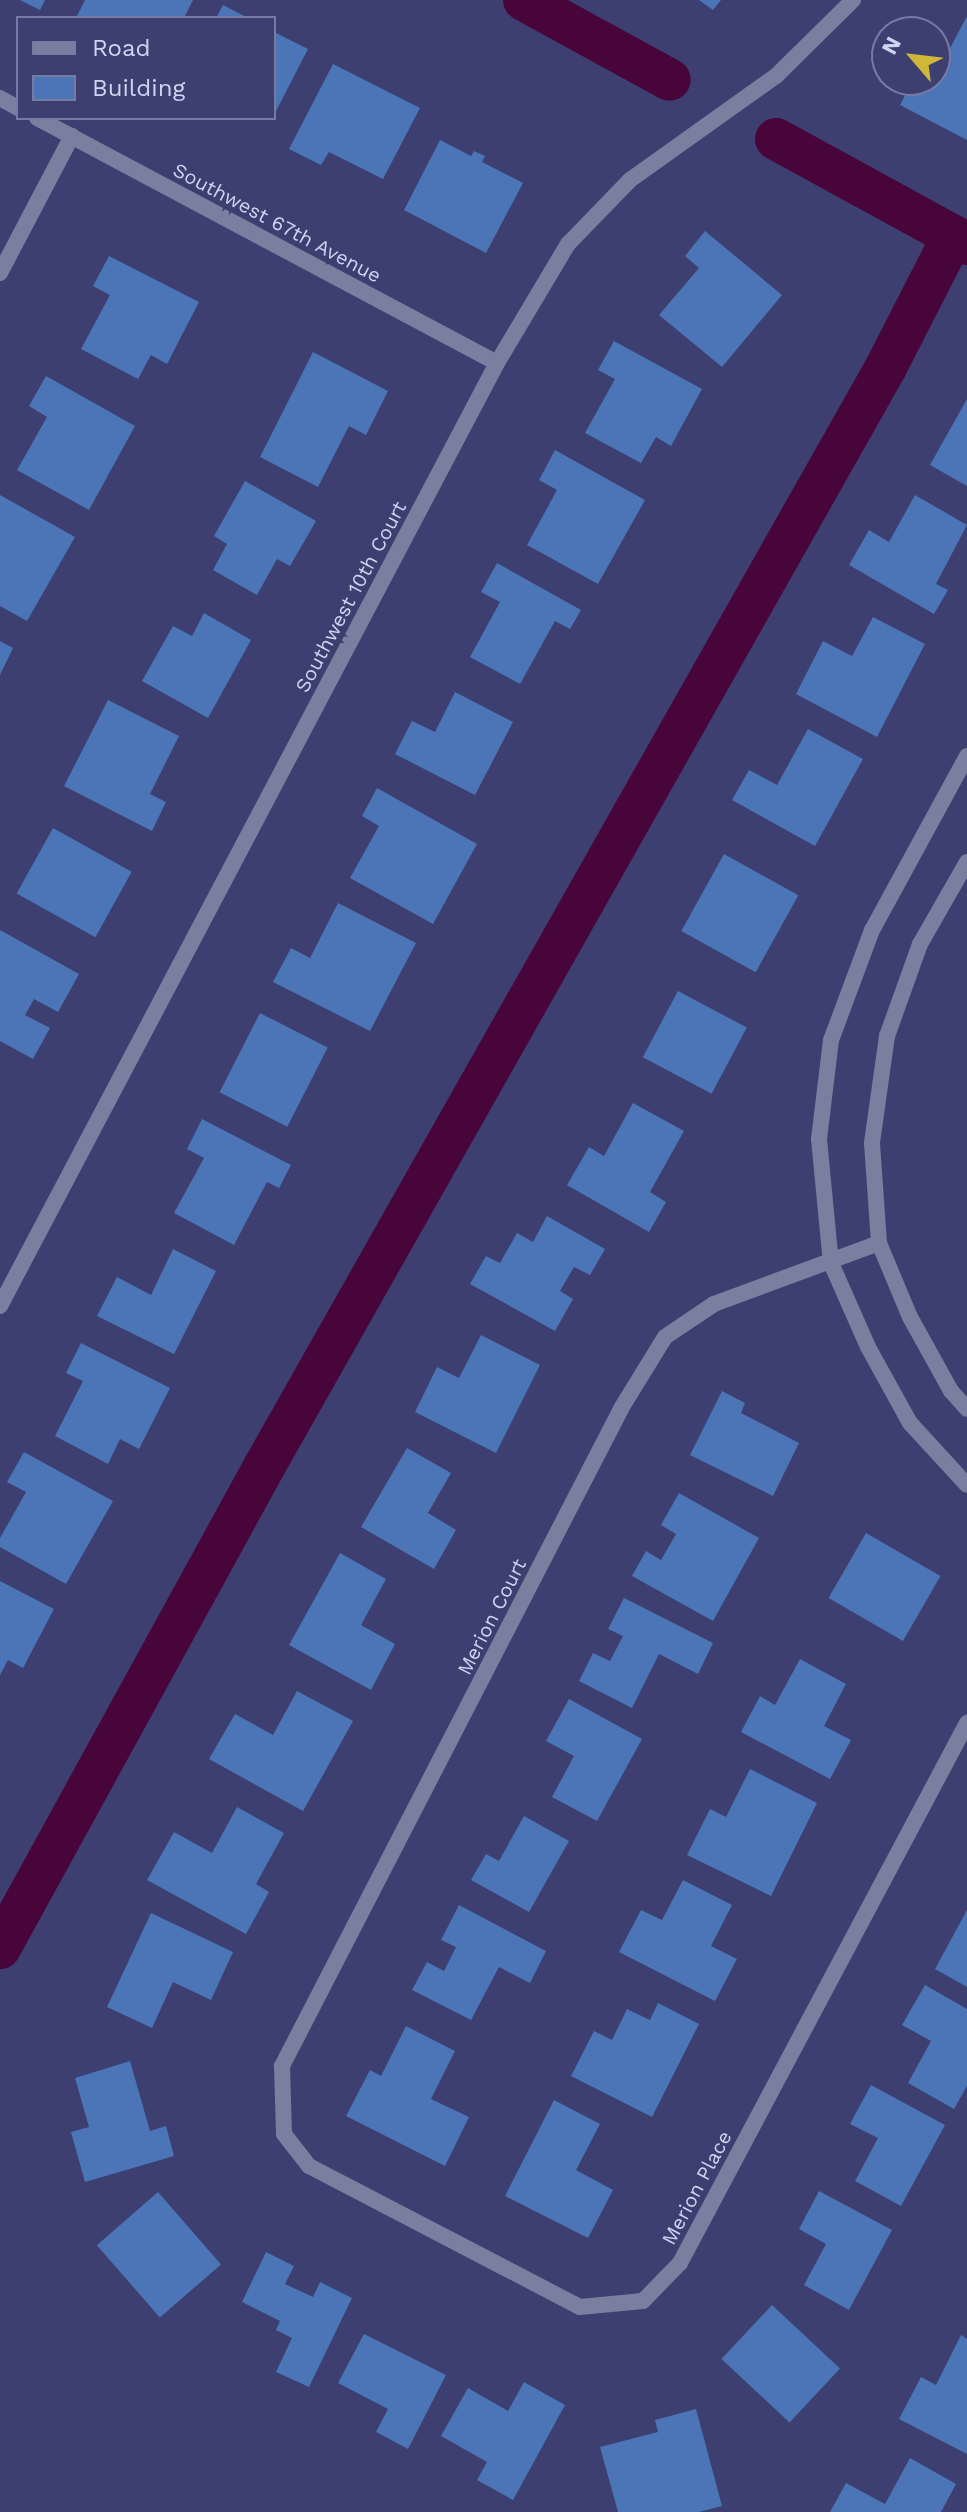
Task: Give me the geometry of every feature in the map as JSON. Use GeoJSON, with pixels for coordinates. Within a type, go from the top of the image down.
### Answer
{"type":"FeatureCollection","features":[{"type":"Feature","properties":{"kind":"street","name":"Southwest 10th Court"},"geometry":{"type":"LineString","coordinates":[[0,1306],[497,363],[568,244],[630,180],[777,75],[853,0]]}},
{"type":"Feature","properties":{"kind":"street","name":"Southwest 67th Avenue"},"geometry":{"type":"LineString","coordinates":[[41,120],[497,363]]}},
{"type":"Feature","properties":{"kind":"street"},"geometry":{"type":"LineString","coordinates":[[0,273],[72,136]]}},
{"type":"Feature","properties":{"kind":"street"},"geometry":{"type":"LineString","coordinates":[[967,756],[872,930],[831,1040],[819,1139],[831,1263],[868,1347],[910,1423],[967,1485]]}},
{"type":"Feature","properties":{"kind":"street"},"geometry":{"type":"LineString","coordinates":[[967,862],[920,944],[887,1036],[872,1143],[879,1243],[910,1317],[951,1391],[967,1409]]}},
{"type":"Feature","properties":{"kind":"street","name":"Merion Court"},"geometry":{"type":"LineString","coordinates":[[284,2134],[282,2066],[622,1407],[665,1337],[714,1304],[879,1243]]}},
{"type":"Feature","properties":{"kind":"street","name":"Merion Place"},"geometry":{"type":"LineString","coordinates":[[284,2134],[309,2166],[580,2307],[643,2301],[680,2263],[967,1723]]}},
{"type":"Feature","properties":{"kind":"building"},"geometry":{"type":"Polygon","coordinates":[[[20,0],[45,0],[40,10],[20,0]]]}},
{"type":"Feature","properties":{"kind":"building"},"geometry":{"type":"Polygon","coordinates":[[[85,0],[193,0],[185,16],[77,16],[85,0]]]}},
{"type":"Feature","properties":{"kind":"building"},"geometry":{"type":"Polygon","coordinates":[[[699,0],[721,0],[713,10],[699,0]]]}},
{"type":"Feature","properties":{"kind":"building"},"geometry":{"type":"Polygon","coordinates":[[[223,5],[244,16],[217,16],[223,5]]]}},
{"type":"Feature","properties":{"kind":"building"},"geometry":{"type":"Polygon","coordinates":[[[967,16],[967,140],[900,105],[905,96],[951,96],[951,46],[967,16]]]}},
{"type":"Feature","properties":{"kind":"building"},"geometry":{"type":"Polygon","coordinates":[[[276,33],[308,49],[276,111],[276,33]]]}},
{"type":"Feature","properties":{"kind":"building"},"geometry":{"type":"Polygon","coordinates":[[[333,64],[420,108],[383,179],[329,152],[321,165],[289,149],[333,64]]]}},
{"type":"Feature","properties":{"kind":"building"},"geometry":{"type":"Polygon","coordinates":[[[440,140],[471,156],[474,151],[485,156],[482,162],[523,183],[486,253],[404,210],[440,140]]]}},
{"type":"Feature","properties":{"kind":"building"},"geometry":{"type":"Polygon","coordinates":[[[705,231],[782,295],[722,367],[659,315],[699,268],[685,256],[705,231]]]}},
{"type":"Feature","properties":{"kind":"building"},"geometry":{"type":"Polygon","coordinates":[[[109,256],[199,302],[167,364],[151,355],[138,379],[81,349],[110,295],[93,286],[109,256]]]}},
{"type":"Feature","properties":{"kind":"building"},"geometry":{"type":"Polygon","coordinates":[[[614,341],[702,389],[671,446],[656,437],[641,463],[585,433],[615,379],[598,370],[614,341]]]}},
{"type":"Feature","properties":{"kind":"building"},"geometry":{"type":"Polygon","coordinates":[[[313,352],[388,391],[366,435],[349,426],[318,487],[260,457],[313,352]]]}},
{"type":"Feature","properties":{"kind":"building"},"geometry":{"type":"Polygon","coordinates":[[[46,376],[135,426],[89,510],[17,470],[47,417],[29,406],[46,376]]]}},
{"type":"Feature","properties":{"kind":"building"},"geometry":{"type":"Polygon","coordinates":[[[967,399],[967,486],[930,465],[967,399]]]}},
{"type":"Feature","properties":{"kind":"building"},"geometry":{"type":"Polygon","coordinates":[[[555,450],[645,500],[598,584],[527,545],[557,490],[539,480],[555,450]]]}},
{"type":"Feature","properties":{"kind":"building"},"geometry":{"type":"Polygon","coordinates":[[[245,481],[316,521],[290,566],[277,559],[257,595],[213,570],[227,544],[214,536],[245,481]]]}},
{"type":"Feature","properties":{"kind":"building"},"geometry":{"type":"Polygon","coordinates":[[[0,495],[75,537],[27,621],[0,606],[0,495]]]}},
{"type":"Feature","properties":{"kind":"building"},"geometry":{"type":"Polygon","coordinates":[[[915,495],[967,525],[936,584],[948,590],[934,614],[849,565],[869,530],[889,542],[915,495]]]}},
{"type":"Feature","properties":{"kind":"building"},"geometry":{"type":"Polygon","coordinates":[[[497,563],[581,610],[570,629],[555,621],[520,684],[470,657],[500,602],[481,592],[497,563]]]}},
{"type":"Feature","properties":{"kind":"building"},"geometry":{"type":"Polygon","coordinates":[[[204,613],[251,640],[208,718],[142,681],[173,626],[192,636],[204,613]]]}},
{"type":"Feature","properties":{"kind":"building"},"geometry":{"type":"Polygon","coordinates":[[[873,617],[925,644],[877,737],[796,694],[823,641],[852,656],[873,617]]]}},
{"type":"Feature","properties":{"kind":"building"},"geometry":{"type":"Polygon","coordinates":[[[0,641],[13,648],[0,675],[0,641]]]}},
{"type":"Feature","properties":{"kind":"building"},"geometry":{"type":"Polygon","coordinates":[[[455,692],[513,722],[475,795],[395,754],[412,721],[435,732],[455,692]]]}},
{"type":"Feature","properties":{"kind":"building"},"geometry":{"type":"Polygon","coordinates":[[[108,700],[179,736],[150,794],[166,802],[152,831],[64,786],[108,700]]]}},
{"type":"Feature","properties":{"kind":"building"},"geometry":{"type":"Polygon","coordinates":[[[808,729],[863,759],[815,846],[732,800],[749,770],[777,785],[808,729]]]}},
{"type":"Feature","properties":{"kind":"building"},"geometry":{"type":"Polygon","coordinates":[[[377,788],[477,844],[433,924],[350,878],[379,826],[362,816],[377,788]]]}},
{"type":"Feature","properties":{"kind":"building"},"geometry":{"type":"Polygon","coordinates":[[[53,828],[132,872],[95,937],[17,894],[53,828]]]}},
{"type":"Feature","properties":{"kind":"building"},"geometry":{"type":"Polygon","coordinates":[[[724,854],[798,895],[756,972],[681,931],[724,854]]]}},
{"type":"Feature","properties":{"kind":"building"},"geometry":{"type":"Polygon","coordinates":[[[338,903],[416,943],[370,1031],[273,982],[291,948],[310,958],[338,903]]]}},
{"type":"Feature","properties":{"kind":"building"},"geometry":{"type":"Polygon","coordinates":[[[0,930],[79,974],[58,1012],[34,999],[25,1015],[50,1028],[33,1059],[0,1041],[0,930]]]}},
{"type":"Feature","properties":{"kind":"building"},"geometry":{"type":"Polygon","coordinates":[[[678,991],[747,1028],[712,1094],[643,1057],[678,991]]]}},
{"type":"Feature","properties":{"kind":"building"},"geometry":{"type":"Polygon","coordinates":[[[260,1013],[328,1048],[287,1127],[220,1092],[260,1013]]]}},
{"type":"Feature","properties":{"kind":"building"},"geometry":{"type":"Polygon","coordinates":[[[633,1103],[684,1131],[650,1192],[666,1202],[649,1232],[567,1185],[589,1147],[604,1156],[633,1103]]]}},
{"type":"Feature","properties":{"kind":"building"},"geometry":{"type":"Polygon","coordinates":[[[202,1119],[291,1165],[279,1188],[267,1182],[234,1245],[174,1213],[204,1158],[187,1149],[202,1119]]]}},
{"type":"Feature","properties":{"kind":"building"},"geometry":{"type":"Polygon","coordinates":[[[547,1216],[605,1249],[590,1275],[574,1267],[560,1291],[573,1299],[555,1331],[470,1284],[486,1256],[500,1263],[517,1233],[533,1242],[547,1216]]]}},
{"type":"Feature","properties":{"kind":"building"},"geometry":{"type":"Polygon","coordinates":[[[173,1249],[216,1271],[174,1354],[97,1316],[117,1277],[151,1295],[173,1249]]]}},
{"type":"Feature","properties":{"kind":"building"},"geometry":{"type":"Polygon","coordinates":[[[481,1335],[540,1365],[496,1453],[415,1412],[437,1367],[459,1378],[481,1335]]]}},
{"type":"Feature","properties":{"kind":"building"},"geometry":{"type":"Polygon","coordinates":[[[81,1343],[170,1388],[139,1449],[120,1439],[108,1464],[55,1436],[83,1381],[66,1373],[81,1343]]]}},
{"type":"Feature","properties":{"kind":"building"},"geometry":{"type":"Polygon","coordinates":[[[722,1391],[745,1403],[741,1413],[799,1443],[773,1496],[690,1455],[722,1391]]]}},
{"type":"Feature","properties":{"kind":"building"},"geometry":{"type":"Polygon","coordinates":[[[407,1448],[451,1473],[428,1513],[456,1530],[434,1569],[361,1527],[407,1448]]]}},
{"type":"Feature","properties":{"kind":"building"},"geometry":{"type":"Polygon","coordinates":[[[24,1452],[113,1501],[66,1584],[0,1547],[0,1538],[26,1492],[7,1482],[24,1452]]]}},
{"type":"Feature","properties":{"kind":"building"},"geometry":{"type":"Polygon","coordinates":[[[679,1493],[759,1538],[713,1621],[632,1576],[646,1551],[661,1560],[676,1534],[661,1525],[679,1493]]]}},
{"type":"Feature","properties":{"kind":"building"},"geometry":{"type":"Polygon","coordinates":[[[866,1533],[940,1576],[903,1641],[828,1598],[866,1533]]]}},
{"type":"Feature","properties":{"kind":"building"},"geometry":{"type":"Polygon","coordinates":[[[340,1553],[386,1579],[361,1625],[395,1644],[371,1690],[289,1645],[340,1553]]]}},
{"type":"Feature","properties":{"kind":"building"},"geometry":{"type":"Polygon","coordinates":[[[0,1581],[54,1609],[23,1668],[8,1660],[0,1675],[0,1581]]]}},
{"type":"Feature","properties":{"kind":"building"},"geometry":{"type":"Polygon","coordinates":[[[624,1598],[713,1643],[698,1674],[659,1654],[632,1708],[579,1681],[593,1653],[610,1661],[623,1636],[608,1629],[624,1598]]]}},
{"type":"Feature","properties":{"kind":"building"},"geometry":{"type":"Polygon","coordinates":[[[800,1659],[846,1684],[824,1726],[851,1740],[830,1779],[741,1732],[760,1696],[775,1705],[800,1659]]]}},
{"type":"Feature","properties":{"kind":"building"},"geometry":{"type":"Polygon","coordinates":[[[297,1691],[353,1721],[303,1811],[209,1759],[235,1714],[273,1735],[297,1691]]]}},
{"type":"Feature","properties":{"kind":"building"},"geometry":{"type":"Polygon","coordinates":[[[569,1699],[642,1739],[597,1821],[552,1797],[574,1756],[546,1741],[569,1699]]]}},
{"type":"Feature","properties":{"kind":"building"},"geometry":{"type":"Polygon","coordinates":[[[750,1769],[817,1803],[771,1896],[687,1855],[710,1809],[726,1817],[750,1769]]]}},
{"type":"Feature","properties":{"kind":"building"},"geometry":{"type":"Polygon","coordinates":[[[237,1807],[284,1833],[256,1884],[269,1892],[246,1934],[147,1880],[174,1832],[212,1853],[237,1807]]]}},
{"type":"Feature","properties":{"kind":"building"},"geometry":{"type":"Polygon","coordinates":[[[524,1816],[569,1841],[529,1912],[471,1880],[486,1854],[499,1861],[524,1816]]]}},
{"type":"Feature","properties":{"kind":"building"},"geometry":{"type":"Polygon","coordinates":[[[683,1880],[732,1905],[711,1946],[737,1959],[715,2001],[619,1952],[641,1910],[662,1920],[683,1880]]]}},
{"type":"Feature","properties":{"kind":"building"},"geometry":{"type":"Polygon","coordinates":[[[459,1905],[546,1951],[530,1983],[499,1967],[471,2020],[412,1990],[427,1962],[444,1971],[456,1947],[441,1940],[459,1905]]]}},
{"type":"Feature","properties":{"kind":"building"},"geometry":{"type":"Polygon","coordinates":[[[967,1910],[967,1987],[935,1969],[967,1910]]]}},
{"type":"Feature","properties":{"kind":"building"},"geometry":{"type":"Polygon","coordinates":[[[151,1913],[233,1952],[211,2000],[173,1982],[152,2028],[107,2007],[151,1913]]]}},
{"type":"Feature","properties":{"kind":"building"},"geometry":{"type":"Polygon","coordinates":[[[925,1985],[967,2009],[967,2086],[954,2109],[908,2083],[931,2041],[902,2025],[925,1985]]]}},
{"type":"Feature","properties":{"kind":"building"},"geometry":{"type":"Polygon","coordinates":[[[658,2003],[699,2024],[652,2117],[571,2076],[594,2031],[612,2040],[627,2009],[650,2020],[658,2003]]]}},
{"type":"Feature","properties":{"kind":"building"},"geometry":{"type":"Polygon","coordinates":[[[406,2026],[455,2051],[431,2099],[469,2117],[445,2166],[346,2116],[370,2070],[381,2076],[406,2026]]]}},
{"type":"Feature","properties":{"kind":"building"},"geometry":{"type":"Polygon","coordinates":[[[130,2061],[150,2131],[166,2126],[174,2156],[85,2182],[71,2132],[89,2127],[75,2078],[130,2061]]]}},
{"type":"Feature","properties":{"kind":"building"},"geometry":{"type":"Polygon","coordinates":[[[871,2085],[945,2125],[901,2206],[855,2181],[878,2138],[850,2124],[871,2085]]]}},
{"type":"Feature","properties":{"kind":"building"},"geometry":{"type":"Polygon","coordinates":[[[554,2100],[600,2124],[576,2170],[613,2190],[588,2238],[505,2196],[554,2100]]]}},
{"type":"Feature","properties":{"kind":"building"},"geometry":{"type":"Polygon","coordinates":[[[819,2191],[892,2230],[849,2310],[804,2285],[826,2244],[799,2229],[819,2191]]]}},
{"type":"Feature","properties":{"kind":"building"},"geometry":{"type":"Polygon","coordinates":[[[158,2192],[221,2264],[160,2318],[97,2245],[158,2192]]]}},
{"type":"Feature","properties":{"kind":"building"},"geometry":{"type":"Polygon","coordinates":[[[266,2252],[294,2266],[285,2284],[313,2297],[320,2282],[352,2298],[309,2387],[276,2372],[292,2338],[276,2330],[280,2321],[242,2302],[266,2252]]]}},
{"type":"Feature","properties":{"kind":"building"},"geometry":{"type":"Polygon","coordinates":[[[772,2305],[840,2368],[790,2423],[722,2359],[772,2305]]]}},
{"type":"Feature","properties":{"kind":"building"},"geometry":{"type":"Polygon","coordinates":[[[364,2334],[446,2375],[408,2449],[376,2432],[388,2409],[338,2383],[364,2334]]]}},
{"type":"Feature","properties":{"kind":"building"},"geometry":{"type":"Polygon","coordinates":[[[961,2335],[967,2339],[967,2454],[899,2419],[921,2377],[936,2385],[961,2335]]]}},
{"type":"Feature","properties":{"kind":"building"},"geometry":{"type":"Polygon","coordinates":[[[524,2382],[565,2405],[513,2500],[477,2480],[487,2462],[441,2436],[468,2388],[508,2411],[524,2382]]]}},
{"type":"Feature","properties":{"kind":"building"},"geometry":{"type":"Polygon","coordinates":[[[696,2409],[722,2506],[699,2512],[618,2512],[600,2447],[658,2432],[655,2420],[696,2409]]]}},
{"type":"Feature","properties":{"kind":"building"},"geometry":{"type":"Polygon","coordinates":[[[910,2458],[956,2484],[941,2512],[830,2512],[846,2483],[885,2504],[910,2458]]]}},
{"type":"Feature","properties":{"kind":"waterway"},"geometry":{"type":"LineString","coordinates":[[524,0],[670,80]]}},
{"type":"Feature","properties":{"kind":"waterway"},"geometry":{"type":"LineString","coordinates":[[776,139],[953,236]]}},
{"type":"Feature","properties":{"kind":"waterway"},"geometry":{"type":"LineString","coordinates":[[0,1948],[264,1467],[886,367],[953,236],[967,244]]}}]}
